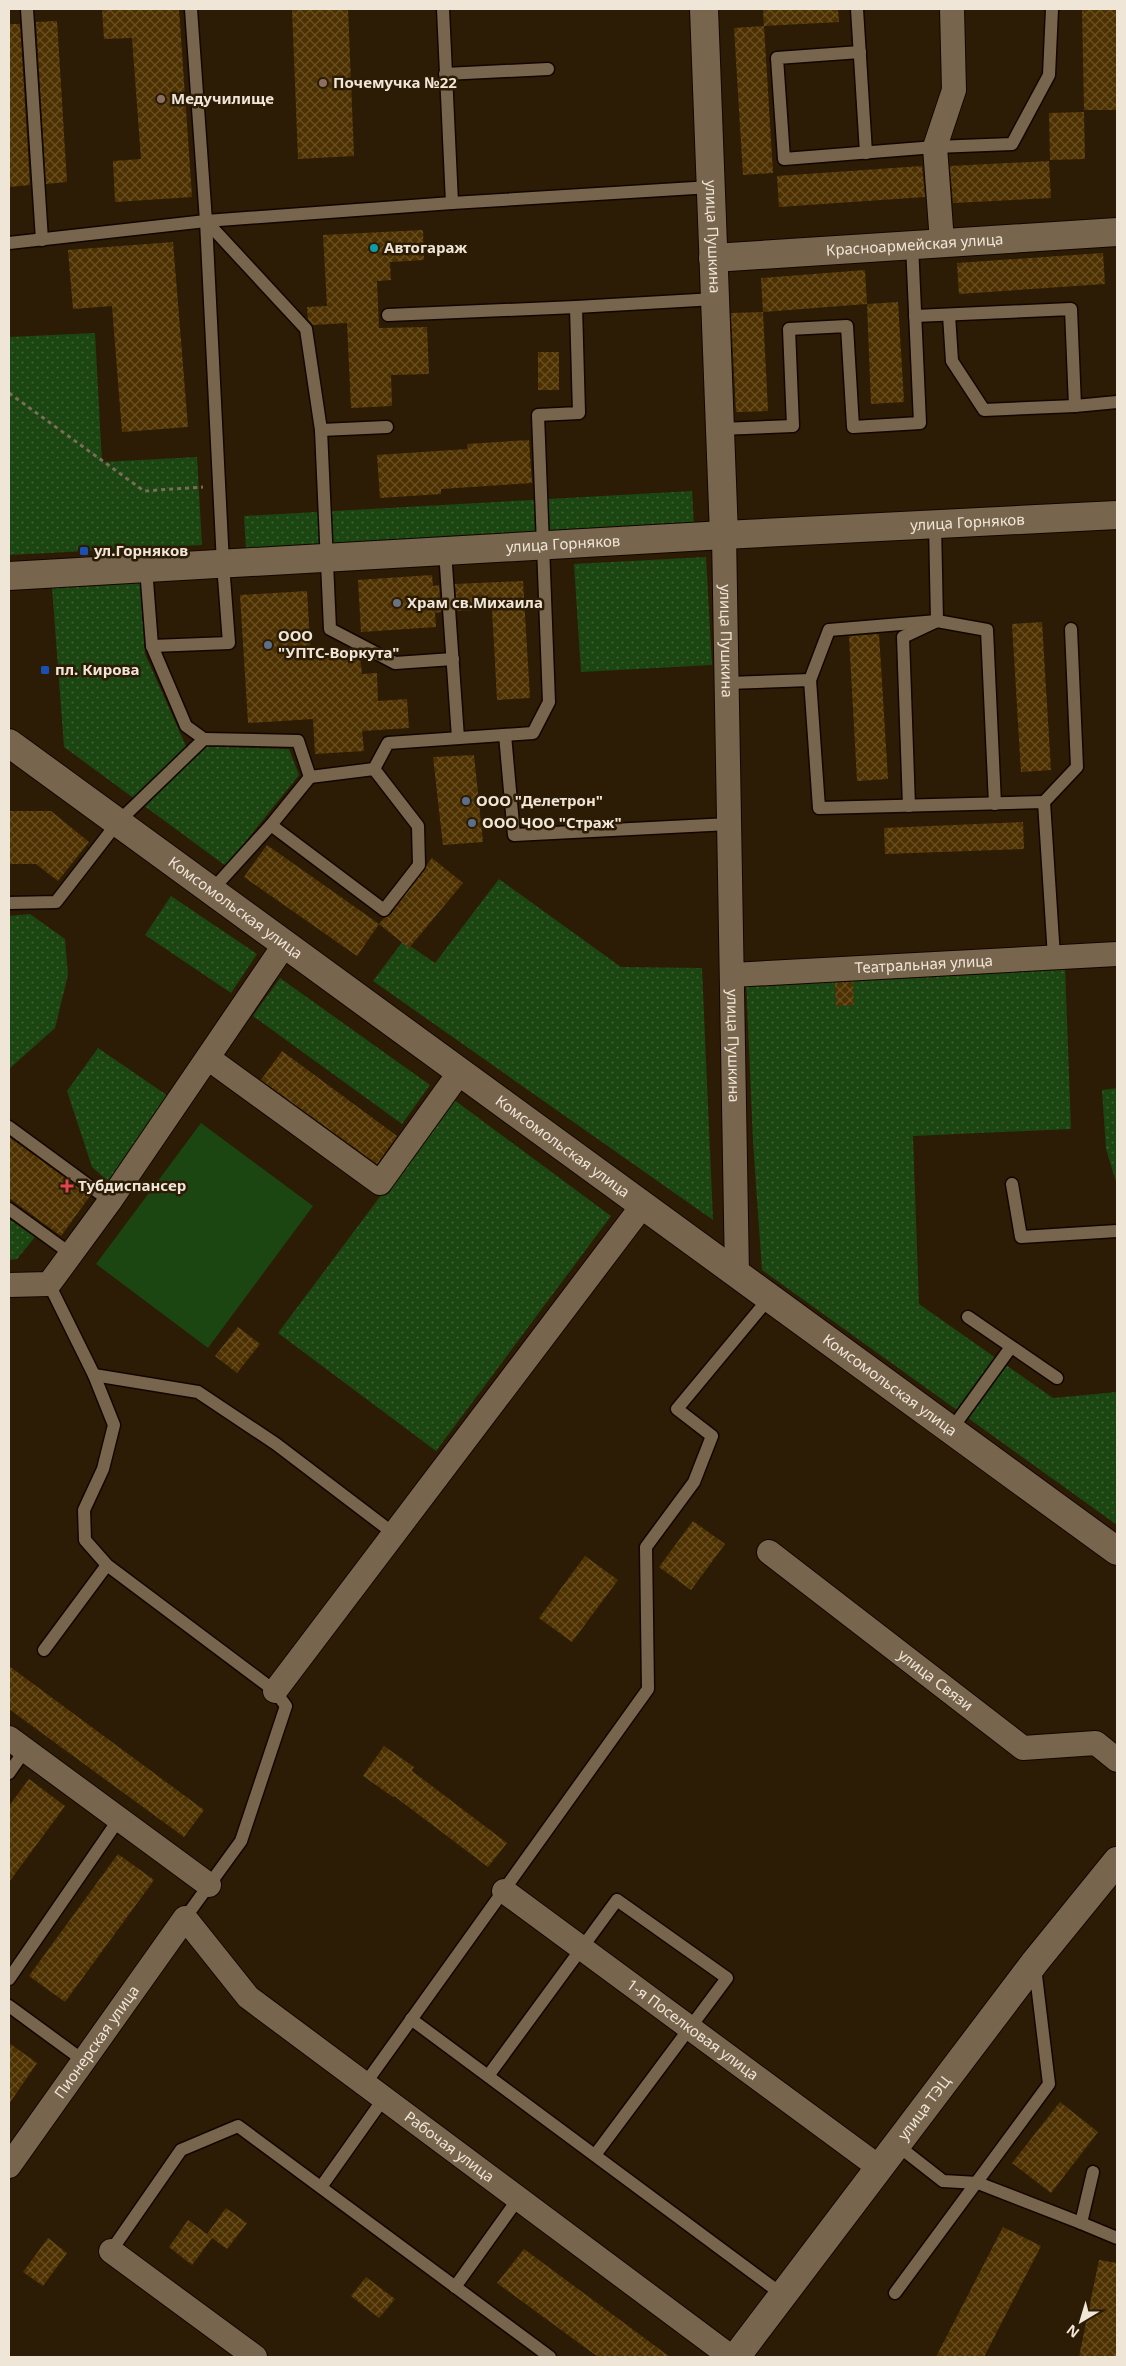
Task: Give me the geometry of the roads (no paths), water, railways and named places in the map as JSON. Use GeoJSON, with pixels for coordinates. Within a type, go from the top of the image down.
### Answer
{"type":"FeatureCollection","features":[{"type":"Feature","properties":{"kind":"street","name":"улица Пушкина"},"geometry":{"type":"LineString","coordinates":[[704,9],[724,535],[738,1274]]}},
{"type":"Feature","properties":{"kind":"street"},"geometry":{"type":"LineString","coordinates":[[942,242],[935,148],[954,90],[952,9]]}},
{"type":"Feature","properties":{"kind":"street","name":"Красноармейская улица"},"geometry":{"type":"LineString","coordinates":[[713,258],[1117,232]]}},
{"type":"Feature","properties":{"kind":"street","name":"улица Горняков"},"geometry":{"type":"LineString","coordinates":[[9,576],[724,535],[1117,515]]}},
{"type":"Feature","properties":{"kind":"street","name":"Комсомольская улица"},"geometry":{"type":"LineString","coordinates":[[9,743],[1117,1551]]}},
{"type":"Feature","properties":{"kind":"street"},"geometry":{"type":"LineString","coordinates":[[9,1285],[49,1284],[110,1201],[286,944]]}},
{"type":"Feature","properties":{"kind":"street","name":"Театральная улица"},"geometry":{"type":"LineString","coordinates":[[732,975],[1117,954]]}},
{"type":"Feature","properties":{"kind":"street"},"geometry":{"type":"LineString","coordinates":[[208,1058],[380,1183],[460,1072]]}},
{"type":"Feature","properties":{"kind":"street"},"geometry":{"type":"LineString","coordinates":[[275,1691],[643,1205]]}},
{"type":"Feature","properties":{"kind":"street","name":"улица Связи"},"geometry":{"type":"LineString","coordinates":[[769,1552],[1023,1748],[1096,1743],[1117,1760]]}},
{"type":"Feature","properties":{"kind":"street"},"geometry":{"type":"LineString","coordinates":[[17,1744],[209,1885]]}},
{"type":"Feature","properties":{"kind":"street","name":"улица ТЭЦ"},"geometry":{"type":"LineString","coordinates":[[736,2357],[1035,1962],[1117,1860]]}},
{"type":"Feature","properties":{"kind":"street","name":"1-я Поселковая улица"},"geometry":{"type":"LineString","coordinates":[[504,1891],[880,2168]]}},
{"type":"Feature","properties":{"kind":"street","name":"Пионерская улица"},"geometry":{"type":"LineString","coordinates":[[9,2166],[186,1918]]}},
{"type":"Feature","properties":{"kind":"street","name":"Рабочая улица"},"geometry":{"type":"LineString","coordinates":[[186,1918],[248,1997],[731,2357]]}},
{"type":"Feature","properties":{"kind":"street"},"geometry":{"type":"LineString","coordinates":[[111,2251],[255,2357]]}},
{"type":"Feature","properties":{"kind":"lane"},"geometry":{"type":"LineString","coordinates":[[27,9],[42,240]]}},
{"type":"Feature","properties":{"kind":"lane"},"geometry":{"type":"LineString","coordinates":[[152,646],[229,643],[223,564],[206,221],[191,9]]}},
{"type":"Feature","properties":{"kind":"lane"},"geometry":{"type":"LineString","coordinates":[[443,9],[452,203]]}},
{"type":"Feature","properties":{"kind":"lane"},"geometry":{"type":"LineString","coordinates":[[857,9],[866,153]]}},
{"type":"Feature","properties":{"kind":"lane"},"geometry":{"type":"LineString","coordinates":[[860,52],[777,58],[784,159],[1012,144],[1049,75],[1052,9]]}},
{"type":"Feature","properties":{"kind":"lane"},"geometry":{"type":"LineString","coordinates":[[445,74],[548,69]]}},
{"type":"Feature","properties":{"kind":"lane"},"geometry":{"type":"LineString","coordinates":[[9,243],[206,221],[452,203],[711,188]]}},
{"type":"Feature","properties":{"kind":"lane"},"geometry":{"type":"LineString","coordinates":[[206,221],[306,329],[321,430],[330,629],[395,663],[453,659]]}},
{"type":"Feature","properties":{"kind":"lane"},"geometry":{"type":"LineString","coordinates":[[720,429],[793,426],[788,329],[847,326],[853,427],[920,423],[912,244]]}},
{"type":"Feature","properties":{"kind":"lane"},"geometry":{"type":"LineString","coordinates":[[388,316],[715,299]]}},
{"type":"Feature","properties":{"kind":"lane"},"geometry":{"type":"LineString","coordinates":[[374,769],[388,743],[533,733],[549,702],[538,416],[579,413],[576,306]]}},
{"type":"Feature","properties":{"kind":"lane"},"geometry":{"type":"LineString","coordinates":[[915,316],[1071,309],[1075,406]]}},
{"type":"Feature","properties":{"kind":"lane"},"geometry":{"type":"LineString","coordinates":[[948,315],[952,360],[984,410],[1117,402]]}},
{"type":"Feature","properties":{"kind":"lane"},"geometry":{"type":"LineString","coordinates":[[321,430],[387,427]]}},
{"type":"Feature","properties":{"kind":"lane"},"geometry":{"type":"LineString","coordinates":[[935,524],[937,621]]}},
{"type":"Feature","properties":{"kind":"lane"},"geometry":{"type":"LineString","coordinates":[[445,551],[458,738]]}},
{"type":"Feature","properties":{"kind":"lane"},"geometry":{"type":"LineString","coordinates":[[146,568],[152,646],[186,726],[204,739],[298,741],[310,777]]}},
{"type":"Feature","properties":{"kind":"lane"},"geometry":{"type":"LineString","coordinates":[[909,806],[903,637],[937,621]]}},
{"type":"Feature","properties":{"kind":"lane"},"geometry":{"type":"LineString","coordinates":[[995,804],[988,630],[937,621],[829,630],[810,680],[819,808],[995,804],[1044,802],[1078,767],[1071,628]]}},
{"type":"Feature","properties":{"kind":"lane"},"geometry":{"type":"LineString","coordinates":[[727,683],[810,680]]}},
{"type":"Feature","properties":{"kind":"lane"},"geometry":{"type":"LineString","coordinates":[[505,735],[514,835],[729,824]]}},
{"type":"Feature","properties":{"kind":"lane"},"geometry":{"type":"LineString","coordinates":[[9,903],[56,902],[118,822],[204,739]]}},
{"type":"Feature","properties":{"kind":"lane"},"geometry":{"type":"LineString","coordinates":[[212,890],[271,825],[310,777],[374,769]]}},
{"type":"Feature","properties":{"kind":"lane"},"geometry":{"type":"LineString","coordinates":[[271,825],[384,910],[419,865],[418,826],[374,769]]}},
{"type":"Feature","properties":{"kind":"lane"},"geometry":{"type":"LineString","coordinates":[[1044,802],[1054,958]]}},
{"type":"Feature","properties":{"kind":"lane"},"geometry":{"type":"LineString","coordinates":[[9,1127],[110,1201]]}},
{"type":"Feature","properties":{"kind":"lane"},"geometry":{"type":"LineString","coordinates":[[1012,1184],[1020,1238],[1117,1231]]}},
{"type":"Feature","properties":{"kind":"lane"},"geometry":{"type":"LineString","coordinates":[[9,1209],[70,1254]]}},
{"type":"Feature","properties":{"kind":"lane"},"geometry":{"type":"LineString","coordinates":[[49,1284],[94,1375],[114,1424],[103,1469],[84,1510],[85,1540],[107,1565],[275,1691],[286,1706],[241,1841],[186,1918]]}},
{"type":"Feature","properties":{"kind":"lane"},"geometry":{"type":"LineString","coordinates":[[365,2084],[648,1690],[646,1547],[694,1482],[712,1436],[677,1409],[770,1297]]}},
{"type":"Feature","properties":{"kind":"lane"},"geometry":{"type":"LineString","coordinates":[[968,1317],[1057,1378]]}},
{"type":"Feature","properties":{"kind":"lane"},"geometry":{"type":"LineString","coordinates":[[951,1430],[1011,1347]]}},
{"type":"Feature","properties":{"kind":"lane"},"geometry":{"type":"LineString","coordinates":[[94,1375],[198,1392],[276,1444],[393,1533]]}},
{"type":"Feature","properties":{"kind":"lane"},"geometry":{"type":"LineString","coordinates":[[44,1650],[107,1565]]}},
{"type":"Feature","properties":{"kind":"lane"},"geometry":{"type":"LineString","coordinates":[[9,1773],[17,1744]]}},
{"type":"Feature","properties":{"kind":"lane"},"geometry":{"type":"LineString","coordinates":[[9,1979],[119,1819]]}},
{"type":"Feature","properties":{"kind":"lane"},"geometry":{"type":"LineString","coordinates":[[488,2076],[617,1900],[727,1978],[595,2156]]}},
{"type":"Feature","properties":{"kind":"lane"},"geometry":{"type":"LineString","coordinates":[[895,2293],[978,2183],[1049,2084],[1035,1962]]}},
{"type":"Feature","properties":{"kind":"lane"},"geometry":{"type":"LineString","coordinates":[[9,2006],[84,2061]]}},
{"type":"Feature","properties":{"kind":"lane"},"geometry":{"type":"LineString","coordinates":[[412,2019],[783,2295]]}},
{"type":"Feature","properties":{"kind":"lane"},"geometry":{"type":"LineString","coordinates":[[321,2187],[384,2098]]}},
{"type":"Feature","properties":{"kind":"lane"},"geometry":{"type":"LineString","coordinates":[[111,2251],[181,2150],[238,2126],[550,2357]]}},
{"type":"Feature","properties":{"kind":"lane"},"geometry":{"type":"LineString","coordinates":[[897,2145],[943,2181],[978,2183],[1117,2238]]}},
{"type":"Feature","properties":{"kind":"lane"},"geometry":{"type":"LineString","coordinates":[[1081,2223],[1093,2172]]}},
{"type":"Feature","properties":{"kind":"lane"},"geometry":{"type":"LineString","coordinates":[[455,2287],[518,2199]]}},
{"type":"Feature","properties":{"kind":"place","name":"Почемучка №22"},"geometry":{"type":"Point","coordinates":[323,83]}},
{"type":"Feature","properties":{"kind":"place","name":"Медучилище"},"geometry":{"type":"Point","coordinates":[161,99]}},
{"type":"Feature","properties":{"kind":"place","name":"Автогараж"},"geometry":{"type":"Point","coordinates":[374,248]}},
{"type":"Feature","properties":{"kind":"place","name":"ул.Горняков"},"geometry":{"type":"Point","coordinates":[84,551]}},
{"type":"Feature","properties":{"kind":"place","name":"Храм св.Михаила"},"geometry":{"type":"Point","coordinates":[397,603]}},
{"type":"Feature","properties":{"kind":"place","name":"ООО \"УПТС-Воркута\""},"geometry":{"type":"Point","coordinates":[268,645]}},
{"type":"Feature","properties":{"kind":"place","name":"пл. Кирова"},"geometry":{"type":"Point","coordinates":[45,670]}},
{"type":"Feature","properties":{"kind":"place","name":"ООО \"Делетрон\""},"geometry":{"type":"Point","coordinates":[466,801]}},
{"type":"Feature","properties":{"kind":"place","name":"ООО ЧОО \"Страж\""},"geometry":{"type":"Point","coordinates":[472,823]}},
{"type":"Feature","properties":{"kind":"place","name":"Тубдиспансер"},"geometry":{"type":"Point","coordinates":[67,1186]}}]}
